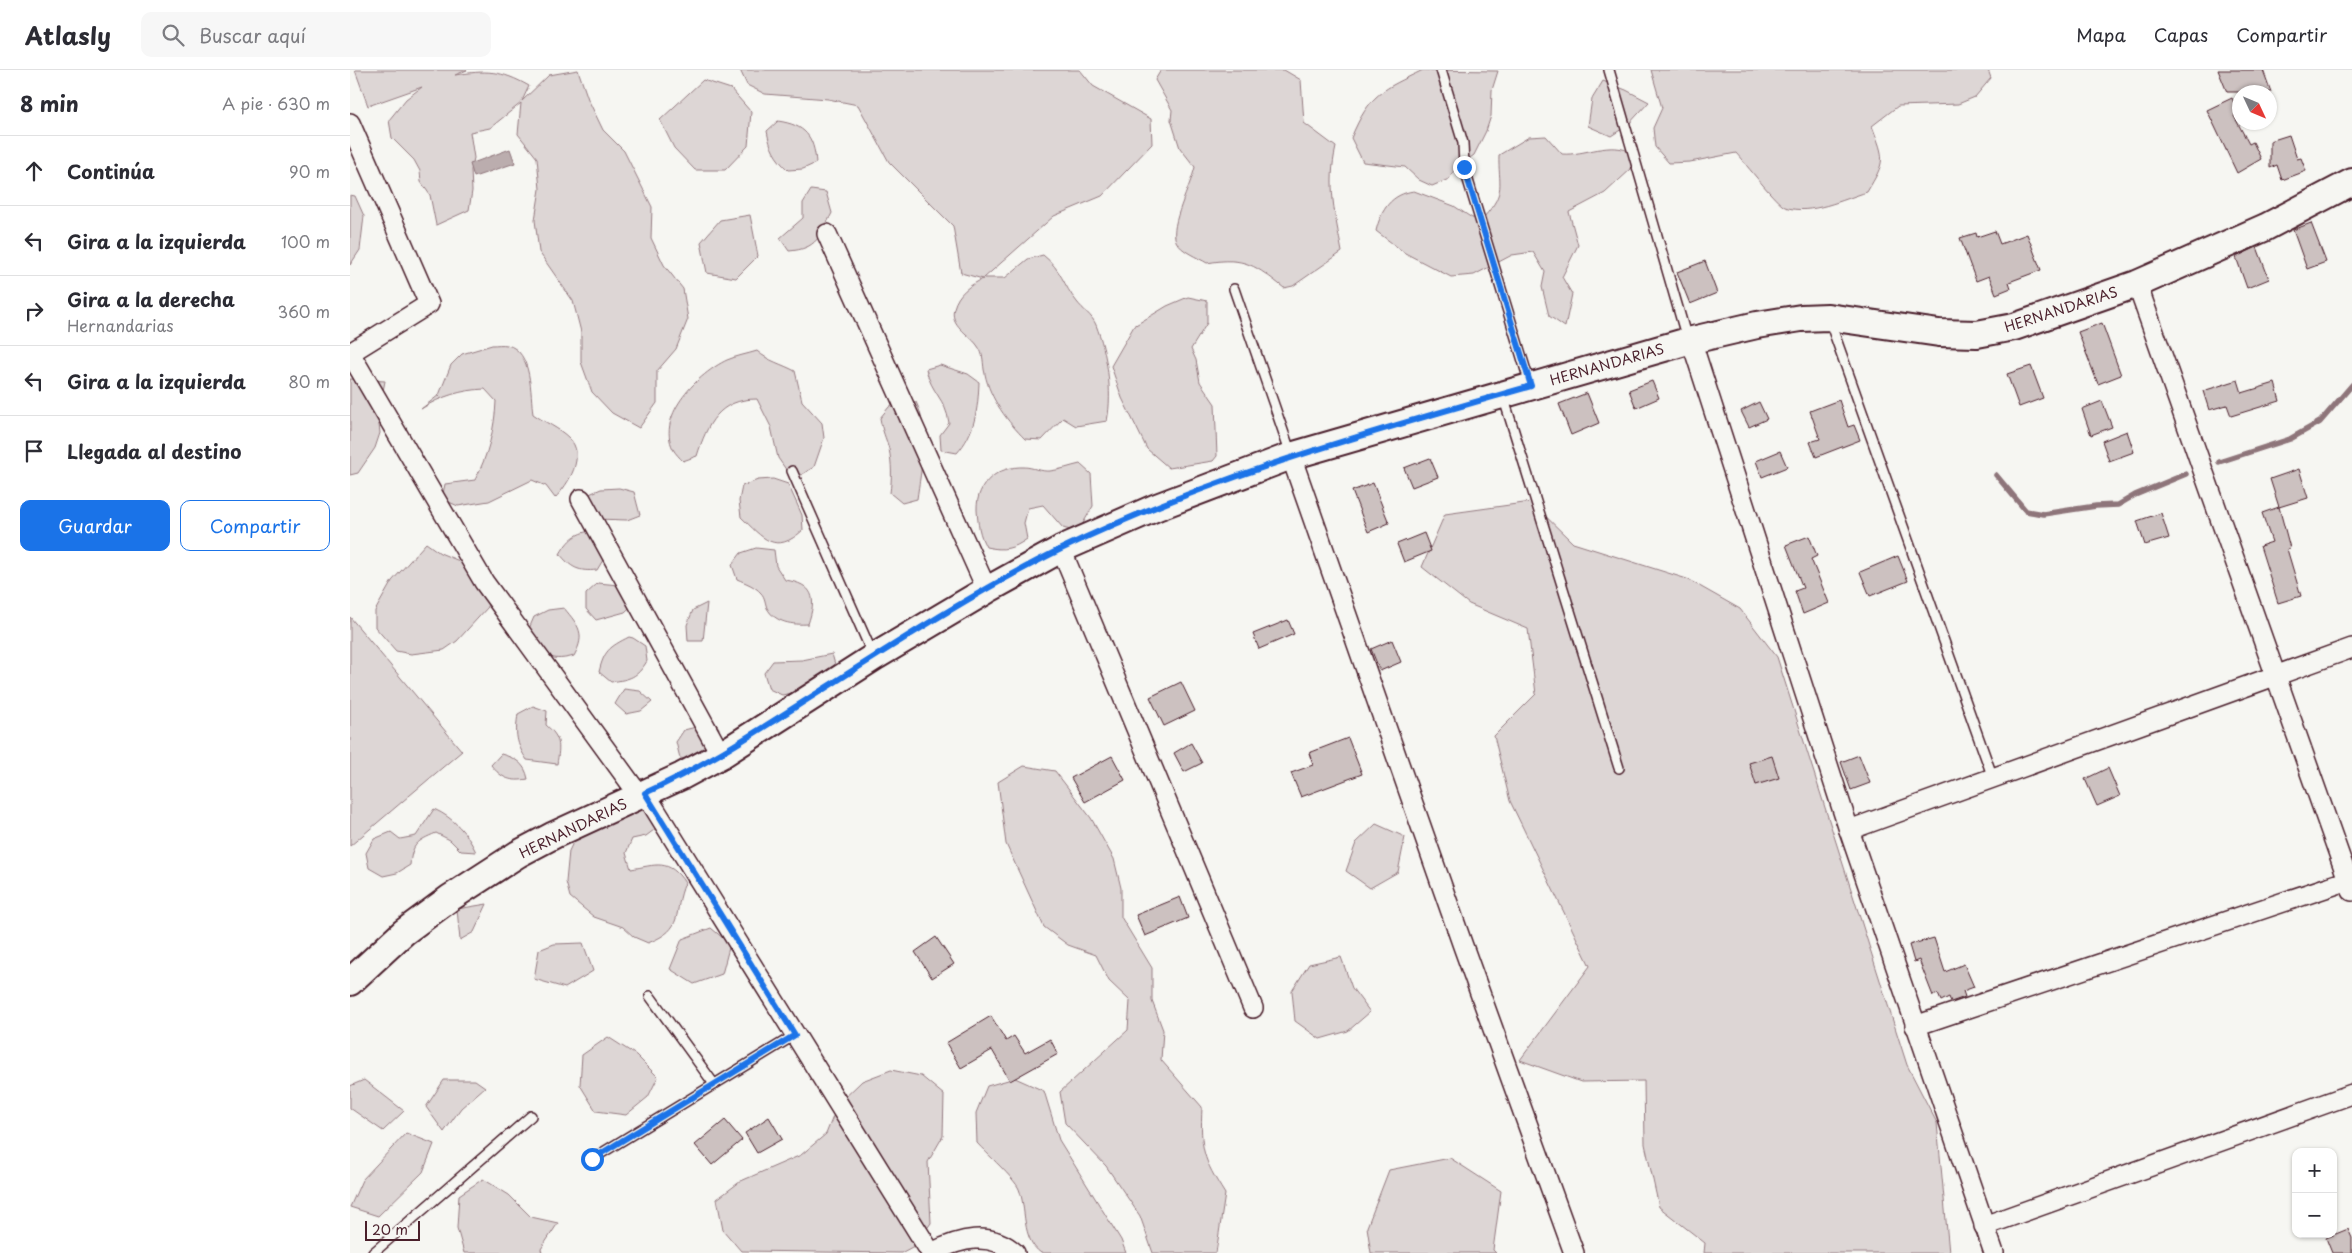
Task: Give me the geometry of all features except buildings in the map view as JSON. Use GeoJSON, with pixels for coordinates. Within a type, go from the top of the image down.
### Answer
{"type":"FeatureCollection","features":[{"type":"Feature","properties":{"kind":"street"},"geometry":{"type":"LineString","coordinates":[[350,124],[429,304],[350,353],[484,582],[642,794],[931,1253],[974,1238],[988,1238],[998,1241],[1015,1253]]}},
{"type":"Feature","properties":{"kind":"street","name":"HERNANDARIAS"},"geometry":{"type":"LineString","coordinates":[[350,982],[404,932],[482,877],[554,835],[721,755],[874,657],[987,590],[1061,549],[1156,507],[1291,456],[1689,340],[1757,325],[1801,318],[1828,317],[1939,333],[1977,334],[2014,327],[2137,284],[2266,227],[2352,182]]}},
{"type":"Feature","properties":{"kind":"street"},"geometry":{"type":"LineString","coordinates":[[827,234],[987,590]]}},
{"type":"Feature","properties":{"kind":"street"},"geometry":{"type":"LineString","coordinates":[[1915,1026],[2351,883],[2137,284]]}},
{"type":"Feature","properties":{"kind":"street"},"geometry":{"type":"LineString","coordinates":[[1689,340],[1849,830],[1994,1253]]}},
{"type":"Feature","properties":{"kind":"street"},"geometry":{"type":"LineString","coordinates":[[1291,456],[1463,946],[1574,1253]]}},
{"type":"Feature","properties":{"kind":"street"},"geometry":{"type":"LineString","coordinates":[[581,499],[721,755]]}},
{"type":"Feature","properties":{"kind":"street"},"geometry":{"type":"LineString","coordinates":[[1061,549],[1253,1008]]}},
{"type":"Feature","properties":{"kind":"street"},"geometry":{"type":"LineString","coordinates":[[1849,830],[2352,648]]}},
{"type":"Feature","properties":{"kind":"street"},"geometry":{"type":"LineString","coordinates":[[1984,1226],[2352,1094]]}},
{"type":"Feature","properties":{"kind":"lane"},"geometry":{"type":"LineString","coordinates":[[1441,70],[1463,143],[1464,167],[1531,386]]}},
{"type":"Feature","properties":{"kind":"lane"},"geometry":{"type":"LineString","coordinates":[[1609,70],[1689,340]]}},
{"type":"Feature","properties":{"kind":"lane"},"geometry":{"type":"LineString","coordinates":[[1234,289],[1291,456]]}},
{"type":"Feature","properties":{"kind":"lane"},"geometry":{"type":"LineString","coordinates":[[1828,317],[1993,778]]}},
{"type":"Feature","properties":{"kind":"lane"},"geometry":{"type":"LineString","coordinates":[[1502,394],[1619,768]]}},
{"type":"Feature","properties":{"kind":"lane"},"geometry":{"type":"LineString","coordinates":[[792,471],[874,657]]}},
{"type":"Feature","properties":{"kind":"lane"},"geometry":{"type":"LineString","coordinates":[[650,996],[714,1084]]}},
{"type":"Feature","properties":{"kind":"lane"},"geometry":{"type":"LineString","coordinates":[[592,1159],[795,1035]]}},
{"type":"Feature","properties":{"kind":"lane"},"geometry":{"type":"LineString","coordinates":[[373,1253],[531,1116]]}},
{"type":"Feature","properties":{"kind":"shaded area"},"geometry":{"type":"Polygon","coordinates":[[[355,70],[467,70],[455,75],[476,72],[501,74],[529,86],[522,101],[549,75],[578,70],[588,99],[603,130],[624,151],[652,207],[651,238],[664,265],[683,289],[688,319],[676,349],[657,371],[657,403],[639,428],[612,413],[592,392],[581,362],[581,332],[573,301],[539,252],[535,220],[540,189],[537,158],[518,134],[521,103],[490,128],[470,132],[474,158],[471,170],[472,191],[469,210],[436,225],[430,195],[421,182],[420,171],[414,160],[392,138],[389,120],[406,99],[422,87],[368,106],[355,70]]]}},
{"type":"Feature","properties":{"kind":"shaded area"},"geometry":{"type":"Polygon","coordinates":[[[740,70],[1080,70],[1093,86],[1151,119],[1152,144],[1102,196],[1054,216],[984,278],[1005,278],[1028,259],[1043,255],[1054,266],[1072,296],[1094,321],[1100,336],[1106,360],[1109,385],[1107,421],[1076,426],[1063,418],[1042,440],[1025,439],[1006,418],[995,401],[987,383],[980,349],[954,319],[954,308],[958,298],[969,287],[983,279],[961,273],[953,226],[889,162],[858,105],[828,99],[765,94],[747,85],[740,70]]]}},
{"type":"Feature","properties":{"kind":"shaded area"},"geometry":{"type":"Polygon","coordinates":[[[1161,70],[1284,70],[1301,80],[1304,123],[1336,147],[1333,161],[1332,187],[1342,252],[1293,286],[1284,288],[1266,274],[1249,265],[1231,261],[1207,263],[1178,245],[1175,226],[1195,167],[1180,148],[1171,120],[1172,110],[1155,80],[1161,70]]]}},
{"type":"Feature","properties":{"kind":"shaded area"},"geometry":{"type":"Polygon","coordinates":[[[1423,70],[1498,71],[1492,90],[1491,116],[1474,155],[1455,169],[1449,179],[1432,186],[1419,180],[1405,167],[1363,162],[1351,138],[1364,111],[1371,102],[1387,88],[1423,70]]]}},
{"type":"Feature","properties":{"kind":"shaded area"},"geometry":{"type":"Polygon","coordinates":[[[1651,70],[1988,70],[1991,78],[1975,97],[1958,104],[1898,106],[1872,126],[1882,160],[1878,173],[1867,192],[1827,206],[1795,209],[1781,204],[1736,153],[1690,162],[1669,163],[1655,147],[1653,128],[1662,108],[1651,70]]]}},
{"type":"Feature","properties":{"kind":"shaded area"},"geometry":{"type":"Polygon","coordinates":[[[703,80],[731,89],[751,112],[748,146],[725,170],[695,170],[674,148],[660,120],[703,80]]]}},
{"type":"Feature","properties":{"kind":"shaded area"},"geometry":{"type":"Polygon","coordinates":[[[1603,81],[1649,102],[1628,125],[1611,136],[1588,126],[1592,99],[1603,81]]]}},
{"type":"Feature","properties":{"kind":"shaded area"},"geometry":{"type":"Polygon","coordinates":[[[778,121],[795,125],[806,133],[813,146],[816,163],[803,169],[788,170],[783,166],[776,157],[767,131],[778,121]]]}},
{"type":"Feature","properties":{"kind":"shaded area"},"geometry":{"type":"Polygon","coordinates":[[[1546,136],[1562,154],[1607,148],[1624,149],[1632,153],[1631,169],[1605,193],[1569,212],[1578,245],[1562,277],[1572,294],[1565,327],[1549,316],[1542,287],[1545,272],[1533,252],[1512,255],[1474,275],[1451,277],[1405,253],[1376,231],[1381,216],[1388,204],[1399,196],[1414,191],[1454,206],[1472,218],[1484,217],[1499,194],[1499,155],[1529,137],[1546,136]]]}},
{"type":"Feature","properties":{"kind":"shaded area"},"geometry":{"type":"Polygon","coordinates":[[[510,149],[515,163],[474,177],[470,164],[510,149]]]}},
{"type":"Feature","properties":{"kind":"shaded area"},"geometry":{"type":"Polygon","coordinates":[[[811,190],[826,192],[832,213],[821,235],[812,244],[798,250],[789,251],[780,238],[803,218],[803,203],[811,190]]]}},
{"type":"Feature","properties":{"kind":"shaded area"},"geometry":{"type":"Polygon","coordinates":[[[350,195],[355,196],[364,216],[360,250],[350,265],[350,195]]]}},
{"type":"Feature","properties":{"kind":"shaded area"},"geometry":{"type":"Polygon","coordinates":[[[750,215],[758,256],[736,278],[707,273],[701,242],[720,220],[750,215]]]}},
{"type":"Feature","properties":{"kind":"shaded area"},"geometry":{"type":"Polygon","coordinates":[[[1188,297],[1207,301],[1207,323],[1191,349],[1196,360],[1200,382],[1215,404],[1217,456],[1213,461],[1169,468],[1147,449],[1122,398],[1111,366],[1134,326],[1167,306],[1188,297]]]}},
{"type":"Feature","properties":{"kind":"shaded area"},"geometry":{"type":"Polygon","coordinates":[[[492,345],[507,345],[515,349],[522,356],[529,374],[533,414],[561,431],[574,445],[576,461],[574,470],[565,486],[555,498],[546,486],[532,480],[489,501],[458,506],[442,499],[445,484],[475,480],[484,461],[490,441],[496,401],[485,389],[460,392],[444,397],[421,409],[439,395],[451,365],[462,354],[492,345]]]}},
{"type":"Feature","properties":{"kind":"shaded area"},"geometry":{"type":"Polygon","coordinates":[[[757,351],[770,360],[795,371],[802,401],[822,423],[824,438],[814,467],[801,475],[787,471],[778,458],[771,427],[757,399],[733,403],[724,409],[710,424],[697,456],[683,461],[673,449],[669,436],[670,423],[675,409],[683,397],[693,385],[716,366],[757,351]]]}},
{"type":"Feature","properties":{"kind":"shaded area"},"geometry":{"type":"Polygon","coordinates":[[[940,365],[968,374],[979,382],[978,402],[972,429],[957,453],[941,450],[940,435],[949,423],[945,408],[931,384],[926,369],[940,365]]]}},
{"type":"Feature","properties":{"kind":"shaded area"},"geometry":{"type":"Polygon","coordinates":[[[350,379],[385,381],[378,417],[380,433],[375,448],[358,473],[350,475],[350,379]]]}},
{"type":"Feature","properties":{"kind":"shaded area"},"geometry":{"type":"Polygon","coordinates":[[[902,398],[916,402],[923,425],[924,437],[917,499],[902,503],[890,493],[890,455],[880,418],[889,407],[902,398]]]}},
{"type":"Feature","properties":{"kind":"shaded area"},"geometry":{"type":"Polygon","coordinates":[[[1080,464],[1091,474],[1093,506],[1078,532],[1063,528],[1043,505],[1028,508],[1024,523],[1027,539],[1008,548],[986,547],[979,529],[977,510],[980,492],[990,478],[997,473],[1014,467],[1050,471],[1080,464]]]}},
{"type":"Feature","properties":{"kind":"shaded area"},"geometry":{"type":"Polygon","coordinates":[[[773,479],[788,484],[802,515],[803,530],[785,542],[777,543],[770,541],[756,532],[741,517],[739,501],[742,486],[758,480],[773,479]]]}},
{"type":"Feature","properties":{"kind":"shaded area"},"geometry":{"type":"Polygon","coordinates":[[[619,488],[634,492],[640,515],[627,520],[596,519],[587,495],[601,489],[619,488]]]}},
{"type":"Feature","properties":{"kind":"shaded area"},"geometry":{"type":"Polygon","coordinates":[[[1531,502],[1573,543],[1687,579],[1740,609],[1777,657],[1907,1065],[1937,1123],[1949,1253],[1704,1253],[1705,1243],[1659,1207],[1645,1144],[1644,1081],[1581,1082],[1520,1060],[1590,966],[1510,801],[1494,736],[1536,694],[1528,629],[1469,604],[1422,567],[1445,514],[1531,502]]]}},
{"type":"Feature","properties":{"kind":"shaded area"},"geometry":{"type":"Polygon","coordinates":[[[599,529],[606,555],[597,570],[580,570],[568,563],[560,554],[576,536],[599,529]]]}},
{"type":"Feature","properties":{"kind":"shaded area"},"geometry":{"type":"Polygon","coordinates":[[[426,543],[440,553],[469,565],[485,592],[488,607],[457,641],[444,650],[411,654],[396,651],[375,627],[375,611],[392,581],[426,543]]]}},
{"type":"Feature","properties":{"kind":"shaded area"},"geometry":{"type":"Polygon","coordinates":[[[756,548],[774,550],[776,566],[785,580],[802,585],[811,594],[812,607],[808,624],[785,622],[775,617],[770,613],[759,591],[737,579],[732,565],[741,553],[756,548]]]}},
{"type":"Feature","properties":{"kind":"shaded area"},"geometry":{"type":"Polygon","coordinates":[[[598,583],[629,586],[640,598],[625,612],[596,620],[586,609],[586,594],[598,583]]]}},
{"type":"Feature","properties":{"kind":"shaded area"},"geometry":{"type":"Polygon","coordinates":[[[707,603],[703,641],[688,641],[687,625],[693,610],[707,603]]]}},
{"type":"Feature","properties":{"kind":"shaded area"},"geometry":{"type":"Polygon","coordinates":[[[564,608],[577,625],[580,642],[574,656],[565,658],[551,657],[542,650],[528,631],[534,617],[548,610],[564,608]]]}},
{"type":"Feature","properties":{"kind":"shaded area"},"geometry":{"type":"Polygon","coordinates":[[[350,617],[462,751],[350,846],[350,617]]]}},
{"type":"Feature","properties":{"kind":"shaded area"},"geometry":{"type":"Polygon","coordinates":[[[629,637],[645,646],[647,661],[640,671],[632,677],[611,682],[599,672],[605,654],[612,647],[629,637]]]}},
{"type":"Feature","properties":{"kind":"shaded area"},"geometry":{"type":"Polygon","coordinates":[[[832,654],[836,668],[797,692],[782,695],[769,689],[764,673],[773,661],[802,660],[832,654]]]}},
{"type":"Feature","properties":{"kind":"shaded area"},"geometry":{"type":"Polygon","coordinates":[[[624,689],[640,691],[652,702],[641,711],[626,714],[615,704],[624,689]]]}},
{"type":"Feature","properties":{"kind":"shaded area"},"geometry":{"type":"Polygon","coordinates":[[[533,706],[547,711],[546,725],[558,742],[557,764],[527,760],[521,749],[517,733],[518,714],[533,706]]]}},
{"type":"Feature","properties":{"kind":"shaded area"},"geometry":{"type":"Polygon","coordinates":[[[710,716],[719,728],[717,744],[694,761],[680,758],[676,742],[684,730],[700,726],[710,716]]]}},
{"type":"Feature","properties":{"kind":"shaded area"},"geometry":{"type":"Polygon","coordinates":[[[501,754],[519,762],[527,773],[528,779],[512,780],[499,774],[491,765],[501,754]]]}},
{"type":"Feature","properties":{"kind":"shaded area"},"geometry":{"type":"Polygon","coordinates":[[[1024,766],[1055,771],[1091,818],[1114,859],[1121,888],[1121,917],[1152,968],[1152,1001],[1163,1030],[1161,1060],[1202,1107],[1204,1153],[1212,1172],[1225,1194],[1216,1253],[1153,1253],[1140,1216],[1106,1166],[1065,1123],[1060,1092],[1128,1030],[1130,1001],[1109,981],[1096,955],[1068,945],[1044,927],[1006,844],[998,782],[1024,766]]]}},
{"type":"Feature","properties":{"kind":"shaded area"},"geometry":{"type":"Polygon","coordinates":[[[655,800],[658,827],[646,836],[632,839],[626,853],[631,869],[661,865],[673,870],[685,883],[673,926],[668,932],[648,943],[634,937],[623,927],[594,917],[570,897],[566,882],[569,851],[576,836],[655,800]]]}},
{"type":"Feature","properties":{"kind":"shaded area"},"geometry":{"type":"Polygon","coordinates":[[[434,809],[448,817],[459,827],[476,852],[461,851],[450,840],[436,833],[424,838],[417,844],[412,852],[410,865],[397,873],[383,876],[369,868],[366,853],[374,839],[391,832],[400,839],[416,836],[434,809]]]}},
{"type":"Feature","properties":{"kind":"shaded area"},"geometry":{"type":"Polygon","coordinates":[[[1376,824],[1405,837],[1398,872],[1370,888],[1346,871],[1356,843],[1376,824]]]}},
{"type":"Feature","properties":{"kind":"shaded area"},"geometry":{"type":"Polygon","coordinates":[[[487,904],[474,932],[460,940],[457,909],[487,904]]]}},
{"type":"Feature","properties":{"kind":"shaded area"},"geometry":{"type":"Polygon","coordinates":[[[711,928],[730,944],[722,974],[694,984],[670,969],[682,939],[711,928]]]}},
{"type":"Feature","properties":{"kind":"shaded area"},"geometry":{"type":"Polygon","coordinates":[[[583,943],[593,971],[565,988],[534,979],[539,950],[554,944],[583,943]]]}},
{"type":"Feature","properties":{"kind":"shaded area"},"geometry":{"type":"Polygon","coordinates":[[[1341,957],[1352,988],[1370,1012],[1348,1031],[1320,1039],[1295,1021],[1292,991],[1309,964],[1341,957]]]}},
{"type":"Feature","properties":{"kind":"shaded area"},"geometry":{"type":"Polygon","coordinates":[[[608,1037],[636,1055],[658,1077],[648,1097],[626,1115],[596,1111],[580,1085],[582,1055],[608,1037]]]}},
{"type":"Feature","properties":{"kind":"shaded area"},"geometry":{"type":"Polygon","coordinates":[[[891,1070],[921,1076],[944,1095],[943,1136],[928,1162],[931,1223],[914,1246],[901,1253],[741,1251],[723,1230],[717,1199],[741,1181],[801,1155],[826,1134],[838,1104],[862,1081],[891,1070]]]}},
{"type":"Feature","properties":{"kind":"shaded area"},"geometry":{"type":"Polygon","coordinates":[[[1015,1078],[1044,1091],[1059,1140],[1121,1240],[1126,1253],[1041,1253],[1030,1240],[1019,1189],[977,1143],[976,1113],[987,1086],[1015,1078]]]}},
{"type":"Feature","properties":{"kind":"shaded area"},"geometry":{"type":"Polygon","coordinates":[[[364,1080],[404,1111],[383,1131],[350,1108],[350,1086],[364,1080]]]}},
{"type":"Feature","properties":{"kind":"shaded area"},"geometry":{"type":"Polygon","coordinates":[[[444,1080],[475,1080],[485,1087],[461,1108],[444,1132],[426,1107],[444,1080]]]}},
{"type":"Feature","properties":{"kind":"shaded area"},"geometry":{"type":"Polygon","coordinates":[[[406,1133],[434,1144],[423,1172],[378,1216],[350,1207],[362,1180],[406,1133]]]}},
{"type":"Feature","properties":{"kind":"shaded area"},"geometry":{"type":"Polygon","coordinates":[[[1450,1158],[1501,1191],[1493,1250],[1496,1253],[1371,1253],[1367,1227],[1389,1170],[1450,1158]]]}},
{"type":"Feature","properties":{"kind":"shaded area"},"geometry":{"type":"Polygon","coordinates":[[[483,1179],[509,1195],[531,1217],[558,1223],[541,1249],[542,1253],[464,1253],[457,1228],[459,1195],[483,1179]]]}},
{"type":"Feature","properties":{"kind":"waterway"},"geometry":{"type":"LineString","coordinates":[[2219,462],[2290,439],[2320,422],[2352,385]]}},
{"type":"Feature","properties":{"kind":"waterway"},"geometry":{"type":"LineString","coordinates":[[1996,475],[2026,511],[2043,514],[2096,506],[2118,505],[2135,495],[2186,474]]}},
{"type":"Feature","properties":{"kind":"route"},"geometry":{"type":"LineString","coordinates":[[592,1159],[795,1035],[645,793],[721,755],[874,657],[987,590],[1061,549],[1156,507],[1291,456],[1531,386],[1464,167]]}}]}
